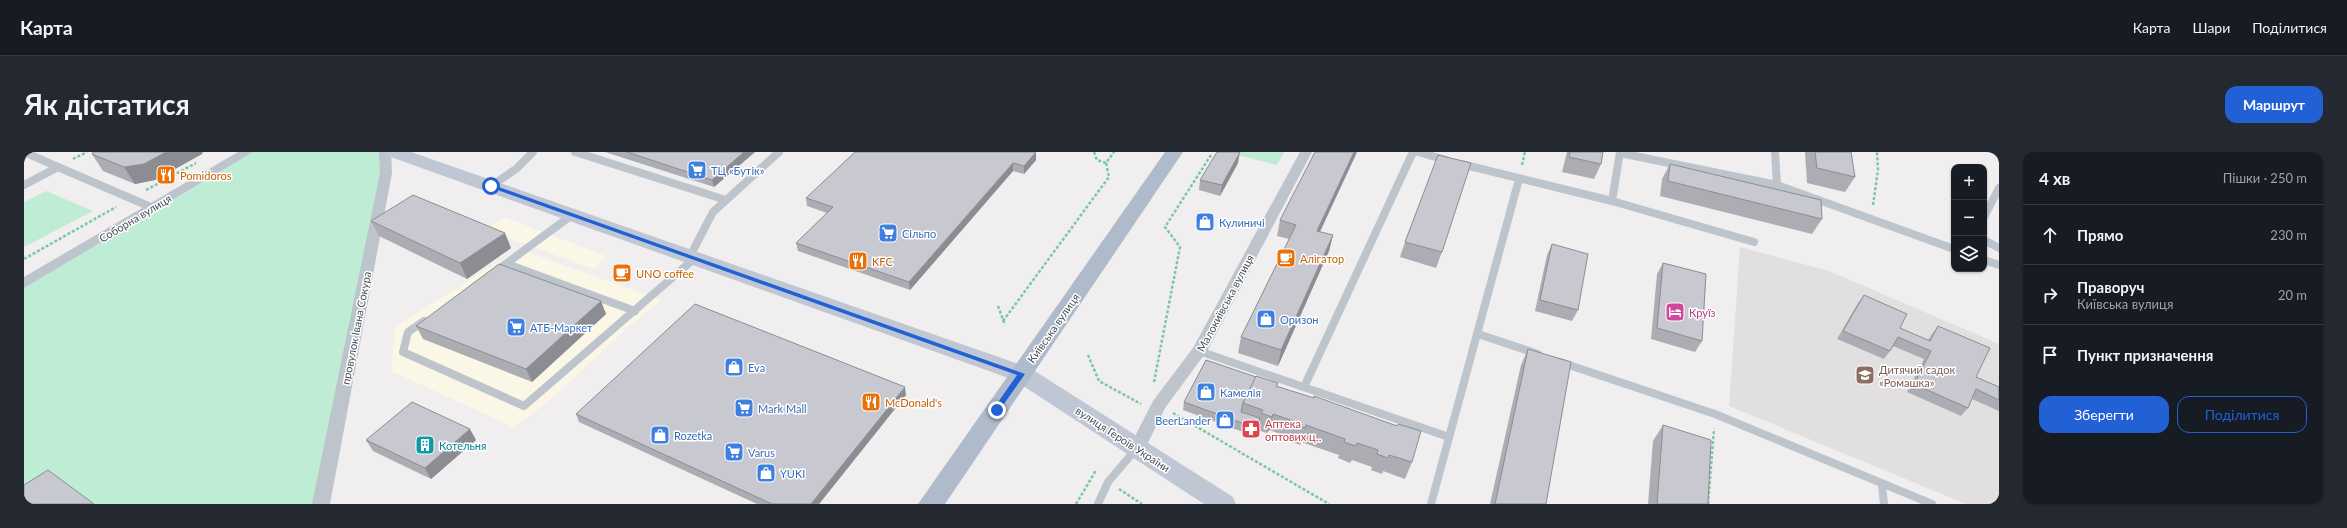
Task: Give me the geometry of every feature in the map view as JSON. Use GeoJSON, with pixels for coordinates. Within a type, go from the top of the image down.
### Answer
{"type":"FeatureCollection","features":[{"type":"Feature","properties":{"kind":"main road","name":"Київська вулиця"},"geometry":{"type":"LineString","coordinates":[[931,504],[1174,152]]}},
{"type":"Feature","properties":{"kind":"street","name":"Соборна вулиця"},"geometry":{"type":"LineString","coordinates":[[24,283],[247,152]]}},
{"type":"Feature","properties":{"kind":"street","name":"вулиця Героїв України"},"geometry":{"type":"LineString","coordinates":[[394,152],[1022,374],[1224,504]]}},
{"type":"Feature","properties":{"kind":"street","name":"провулок Івана Сокура"},"geometry":{"type":"LineString","coordinates":[[321,504],[386,173],[394,152]]}},
{"type":"Feature","properties":{"kind":"street","name":"Малокиївська вулиця"},"geometry":{"type":"LineString","coordinates":[[1137,448],[1159,405],[1199,351],[1306,152]]}},
{"type":"Feature","properties":{"kind":"lane"},"geometry":{"type":"LineString","coordinates":[[24,152],[153,208]]}},
{"type":"Feature","properties":{"kind":"lane"},"geometry":{"type":"LineString","coordinates":[[491,186],[516,169],[533,152]]}},
{"type":"Feature","properties":{"kind":"lane"},"geometry":{"type":"LineString","coordinates":[[575,152],[726,200]]}},
{"type":"Feature","properties":{"kind":"lane"},"geometry":{"type":"LineString","coordinates":[[434,314],[408,332],[403,352],[524,406],[635,311],[692,257],[713,212],[779,152]]}},
{"type":"Feature","properties":{"kind":"lane"},"geometry":{"type":"LineString","coordinates":[[1304,387],[1413,152]]}},
{"type":"Feature","properties":{"kind":"lane"},"geometry":{"type":"LineString","coordinates":[[1418,152],[1519,179],[1612,201],[1754,242]]}},
{"type":"Feature","properties":{"kind":"lane"},"geometry":{"type":"LineString","coordinates":[[1612,201],[1620,152],[1777,185],[1951,248]]}},
{"type":"Feature","properties":{"kind":"lane"},"geometry":{"type":"LineString","coordinates":[[1775,152],[1777,185]]}},
{"type":"Feature","properties":{"kind":"lane"},"geometry":{"type":"LineString","coordinates":[[24,185],[58,167]]}},
{"type":"Feature","properties":{"kind":"lane"},"geometry":{"type":"LineString","coordinates":[[1431,504],[1519,179]]}},
{"type":"Feature","properties":{"kind":"lane"},"geometry":{"type":"LineString","coordinates":[[1987,211],[1999,188]]}},
{"type":"Feature","properties":{"kind":"lane"},"geometry":{"type":"LineString","coordinates":[[487,278],[572,215]]}},
{"type":"Feature","properties":{"kind":"lane"},"geometry":{"type":"LineString","coordinates":[[1987,242],[1999,248]]}},
{"type":"Feature","properties":{"kind":"lane"},"geometry":{"type":"LineString","coordinates":[[1987,261],[1999,265]]}},
{"type":"Feature","properties":{"kind":"lane"},"geometry":{"type":"LineString","coordinates":[[507,264],[635,311]]}},
{"type":"Feature","properties":{"kind":"lane"},"geometry":{"type":"LineString","coordinates":[[1478,334],[1715,414],[1932,504]]}},
{"type":"Feature","properties":{"kind":"lane"},"geometry":{"type":"LineString","coordinates":[[1199,351],[1449,437]]}},
{"type":"Feature","properties":{"kind":"lane"},"geometry":{"type":"LineString","coordinates":[[1098,504],[1108,482],[1137,448]]}},
{"type":"Feature","properties":{"kind":"lane"},"geometry":{"type":"LineString","coordinates":[[1882,484],[1884,504]]}},
{"type":"Feature","properties":{"kind":"path"},"geometry":{"type":"LineString","coordinates":[[1094,152],[1098,160],[1106,163]]}},
{"type":"Feature","properties":{"kind":"path"},"geometry":{"type":"LineString","coordinates":[[1003,321],[1109,177],[1106,163],[1114,152]]}},
{"type":"Feature","properties":{"kind":"path"},"geometry":{"type":"LineString","coordinates":[[1871,219],[1878,170],[1877,152]]}},
{"type":"Feature","properties":{"kind":"path"},"geometry":{"type":"LineString","coordinates":[[1154,384],[1180,247],[1165,227],[1211,155]]}},
{"type":"Feature","properties":{"kind":"path"},"geometry":{"type":"LineString","coordinates":[[24,259],[203,159]]}},
{"type":"Feature","properties":{"kind":"path"},"geometry":{"type":"LineString","coordinates":[[70,161],[75,163]]}},
{"type":"Feature","properties":{"kind":"path"},"geometry":{"type":"LineString","coordinates":[[998,306],[1005,326]]}},
{"type":"Feature","properties":{"kind":"path"},"geometry":{"type":"LineString","coordinates":[[1088,355],[1099,381],[1139,405],[1145,402]]}},
{"type":"Feature","properties":{"kind":"path"},"geometry":{"type":"LineString","coordinates":[[1170,412],[1329,504]]}},
{"type":"Feature","properties":{"kind":"path"},"geometry":{"type":"LineString","coordinates":[[1708,504],[1715,414]]}},
{"type":"Feature","properties":{"kind":"path"},"geometry":{"type":"LineString","coordinates":[[1076,504],[1095,472]]}},
{"type":"Feature","properties":{"kind":"path"},"geometry":{"type":"LineString","coordinates":[[1123,491],[1142,504]]}},
{"type":"Feature","properties":{"kind":"shaded area"},"geometry":{"type":"Polygon","coordinates":[[[505,217],[606,256],[595,269],[485,230],[505,217]]]}},
{"type":"Feature","properties":{"kind":"shaded area","name":"Дитячий садок «Ромашка»"},"geometry":{"type":"Polygon","coordinates":[[[1740,247],[1829,271],[1999,344],[1999,504],[1966,504],[1729,406],[1740,247]]]}},
{"type":"Feature","properties":{"kind":"shaded area"},"geometry":{"type":"Polygon","coordinates":[[[519,249],[661,300],[626,329],[548,402],[513,427],[391,371],[395,327],[519,249]]]}},
{"type":"Feature","properties":{"kind":"green space"},"geometry":{"type":"Polygon","coordinates":[[[247,152],[385,152],[321,504],[24,504],[24,283],[247,152]]]}},
{"type":"Feature","properties":{"kind":"green space"},"geometry":{"type":"Polygon","coordinates":[[[1226,152],[1284,152],[1277,165],[1226,152]]]}},
{"type":"Feature","properties":{"kind":"green space"},"geometry":{"type":"Polygon","coordinates":[[[46,191],[93,211],[24,247],[24,202],[46,191]]]}},
{"type":"Feature","properties":{"kind":"building"},"geometry":{"type":"Polygon","coordinates":[[[93,152],[166,152],[144,164],[124,167],[92,154],[93,152]]]}},
{"type":"Feature","properties":{"kind":"building","name":"ТЦ «Бутік»"},"geometry":{"type":"Polygon","coordinates":[[[627,152],[744,152],[712,180],[627,152]]]}},
{"type":"Feature","properties":{"kind":"building","name":"Сільпо"},"geometry":{"type":"Polygon","coordinates":[[[855,152],[1036,152],[1024,166],[1013,163],[909,282],[796,243],[833,207],[806,198],[855,152]]]}},
{"type":"Feature","properties":{"kind":"building"},"geometry":{"type":"Polygon","coordinates":[[[1217,152],[1240,152],[1222,185],[1200,180],[1217,152]]]}},
{"type":"Feature","properties":{"kind":"building"},"geometry":{"type":"Polygon","coordinates":[[[1315,152],[1354,152],[1317,231],[1333,235],[1281,350],[1241,337],[1296,225],[1280,220],[1315,152]]]}},
{"type":"Feature","properties":{"kind":"building"},"geometry":{"type":"Polygon","coordinates":[[[1570,152],[1603,152],[1601,164],[1569,157],[1570,152]]]}},
{"type":"Feature","properties":{"kind":"building"},"geometry":{"type":"Polygon","coordinates":[[[1815,152],[1851,152],[1855,177],[1817,168],[1815,152]]]}},
{"type":"Feature","properties":{"kind":"building"},"geometry":{"type":"Polygon","coordinates":[[[1438,155],[1471,163],[1442,252],[1405,242],[1438,155]]]}},
{"type":"Feature","properties":{"kind":"building"},"geometry":{"type":"Polygon","coordinates":[[[1670,164],[1821,200],[1822,219],[1668,181],[1670,164]]]}},
{"type":"Feature","properties":{"kind":"building"},"geometry":{"type":"Polygon","coordinates":[[[413,195],[505,233],[460,263],[371,221],[413,195]]]}},
{"type":"Feature","properties":{"kind":"building"},"geometry":{"type":"Polygon","coordinates":[[[1552,244],[1588,254],[1578,310],[1540,300],[1552,244]]]}},
{"type":"Feature","properties":{"kind":"building","name":"Круїз"},"geometry":{"type":"Polygon","coordinates":[[[1663,263],[1706,274],[1702,341],[1657,328],[1663,263]]]}},
{"type":"Feature","properties":{"kind":"building","name":"АТБ-Маркет"},"geometry":{"type":"Polygon","coordinates":[[[499,264],[601,301],[526,369],[416,326],[499,264]]]}},
{"type":"Feature","properties":{"kind":"building"},"geometry":{"type":"Polygon","coordinates":[[[1864,295],[1907,314],[1900,328],[1930,341],[1938,326],[1990,348],[1976,377],[1999,387],[1999,400],[1976,389],[1968,408],[1914,384],[1931,351],[1898,337],[1890,351],[1843,331],[1864,295]]]}},
{"type":"Feature","properties":{"kind":"building","name":"Mark Mall"},"geometry":{"type":"Polygon","coordinates":[[[695,304],[905,387],[811,504],[772,504],[576,414],[695,304]]]}},
{"type":"Feature","properties":{"kind":"building"},"geometry":{"type":"Polygon","coordinates":[[[1528,349],[1571,362],[1546,504],[1495,504],[1528,349]]]}},
{"type":"Feature","properties":{"kind":"building"},"geometry":{"type":"Polygon","coordinates":[[[1206,360],[1256,377],[1243,403],[1241,412],[1260,418],[1256,428],[1184,402],[1206,360]]]}},
{"type":"Feature","properties":{"kind":"building"},"geometry":{"type":"Polygon","coordinates":[[[1256,376],[1278,383],[1276,386],[1314,398],[1314,396],[1397,426],[1398,424],[1421,431],[1412,462],[1389,455],[1388,458],[1377,454],[1378,450],[1357,443],[1356,446],[1344,442],[1345,439],[1306,425],[1305,428],[1294,425],[1296,422],[1273,414],[1272,417],[1261,413],[1263,410],[1243,403],[1256,376]]]}},
{"type":"Feature","properties":{"kind":"building","name":"Котельня"},"geometry":{"type":"Polygon","coordinates":[[[412,402],[470,429],[425,468],[366,440],[412,402]]]}},
{"type":"Feature","properties":{"kind":"building"},"geometry":{"type":"Polygon","coordinates":[[[1663,425],[1711,440],[1708,504],[1657,504],[1663,425]]]}},
{"type":"Feature","properties":{"kind":"building"},"geometry":{"type":"Polygon","coordinates":[[[48,470],[94,504],[24,504],[24,485],[48,470]]]}},
{"type":"Feature","properties":{"kind":"place","name":"ТЦ «Бутік»"},"geometry":{"type":"Point","coordinates":[697,170]}},
{"type":"Feature","properties":{"kind":"place","name":"Pomidoros"},"geometry":{"type":"Point","coordinates":[166,175]}},
{"type":"Feature","properties":{"kind":"place","name":"Кулиничі"},"geometry":{"type":"Point","coordinates":[1205,222]}},
{"type":"Feature","properties":{"kind":"place","name":"Сільпо"},"geometry":{"type":"Point","coordinates":[888,233]}},
{"type":"Feature","properties":{"kind":"place","name":"Алігатор"},"geometry":{"type":"Point","coordinates":[1286,258]}},
{"type":"Feature","properties":{"kind":"place","name":"KFC"},"geometry":{"type":"Point","coordinates":[858,261]}},
{"type":"Feature","properties":{"kind":"place","name":"UNO coffee"},"geometry":{"type":"Point","coordinates":[622,273]}},
{"type":"Feature","properties":{"kind":"place","name":"Круїз"},"geometry":{"type":"Point","coordinates":[1675,312]}},
{"type":"Feature","properties":{"kind":"place","name":"Оризон"},"geometry":{"type":"Point","coordinates":[1266,319]}},
{"type":"Feature","properties":{"kind":"place","name":"АТБ-Маркет"},"geometry":{"type":"Point","coordinates":[516,327]}},
{"type":"Feature","properties":{"kind":"place","name":"Eva"},"geometry":{"type":"Point","coordinates":[734,367]}},
{"type":"Feature","properties":{"kind":"place","name":"Дитячий садок «Ромашка»"},"geometry":{"type":"Point","coordinates":[1865,375]}},
{"type":"Feature","properties":{"kind":"place","name":"Камелія"},"geometry":{"type":"Point","coordinates":[1206,392]}},
{"type":"Feature","properties":{"kind":"place","name":"McDonald's"},"geometry":{"type":"Point","coordinates":[871,402]}},
{"type":"Feature","properties":{"kind":"place","name":"Mark Mall"},"geometry":{"type":"Point","coordinates":[744,408]}},
{"type":"Feature","properties":{"kind":"place","name":"BeerLander"},"geometry":{"type":"Point","coordinates":[1225,420]}},
{"type":"Feature","properties":{"kind":"place","name":"Аптека оптових ц‥"},"geometry":{"type":"Point","coordinates":[1251,429]}},
{"type":"Feature","properties":{"kind":"place","name":"Rozetka"},"geometry":{"type":"Point","coordinates":[660,435]}},
{"type":"Feature","properties":{"kind":"place","name":"Котельня"},"geometry":{"type":"Point","coordinates":[425,445]}},
{"type":"Feature","properties":{"kind":"place","name":"Varus"},"geometry":{"type":"Point","coordinates":[734,452]}},
{"type":"Feature","properties":{"kind":"place","name":"YUKI"},"geometry":{"type":"Point","coordinates":[766,473]}},
{"type":"Feature","properties":{"kind":"route"},"geometry":{"type":"LineString","coordinates":[[491,186],[1022,374],[997,410]]}}]}
